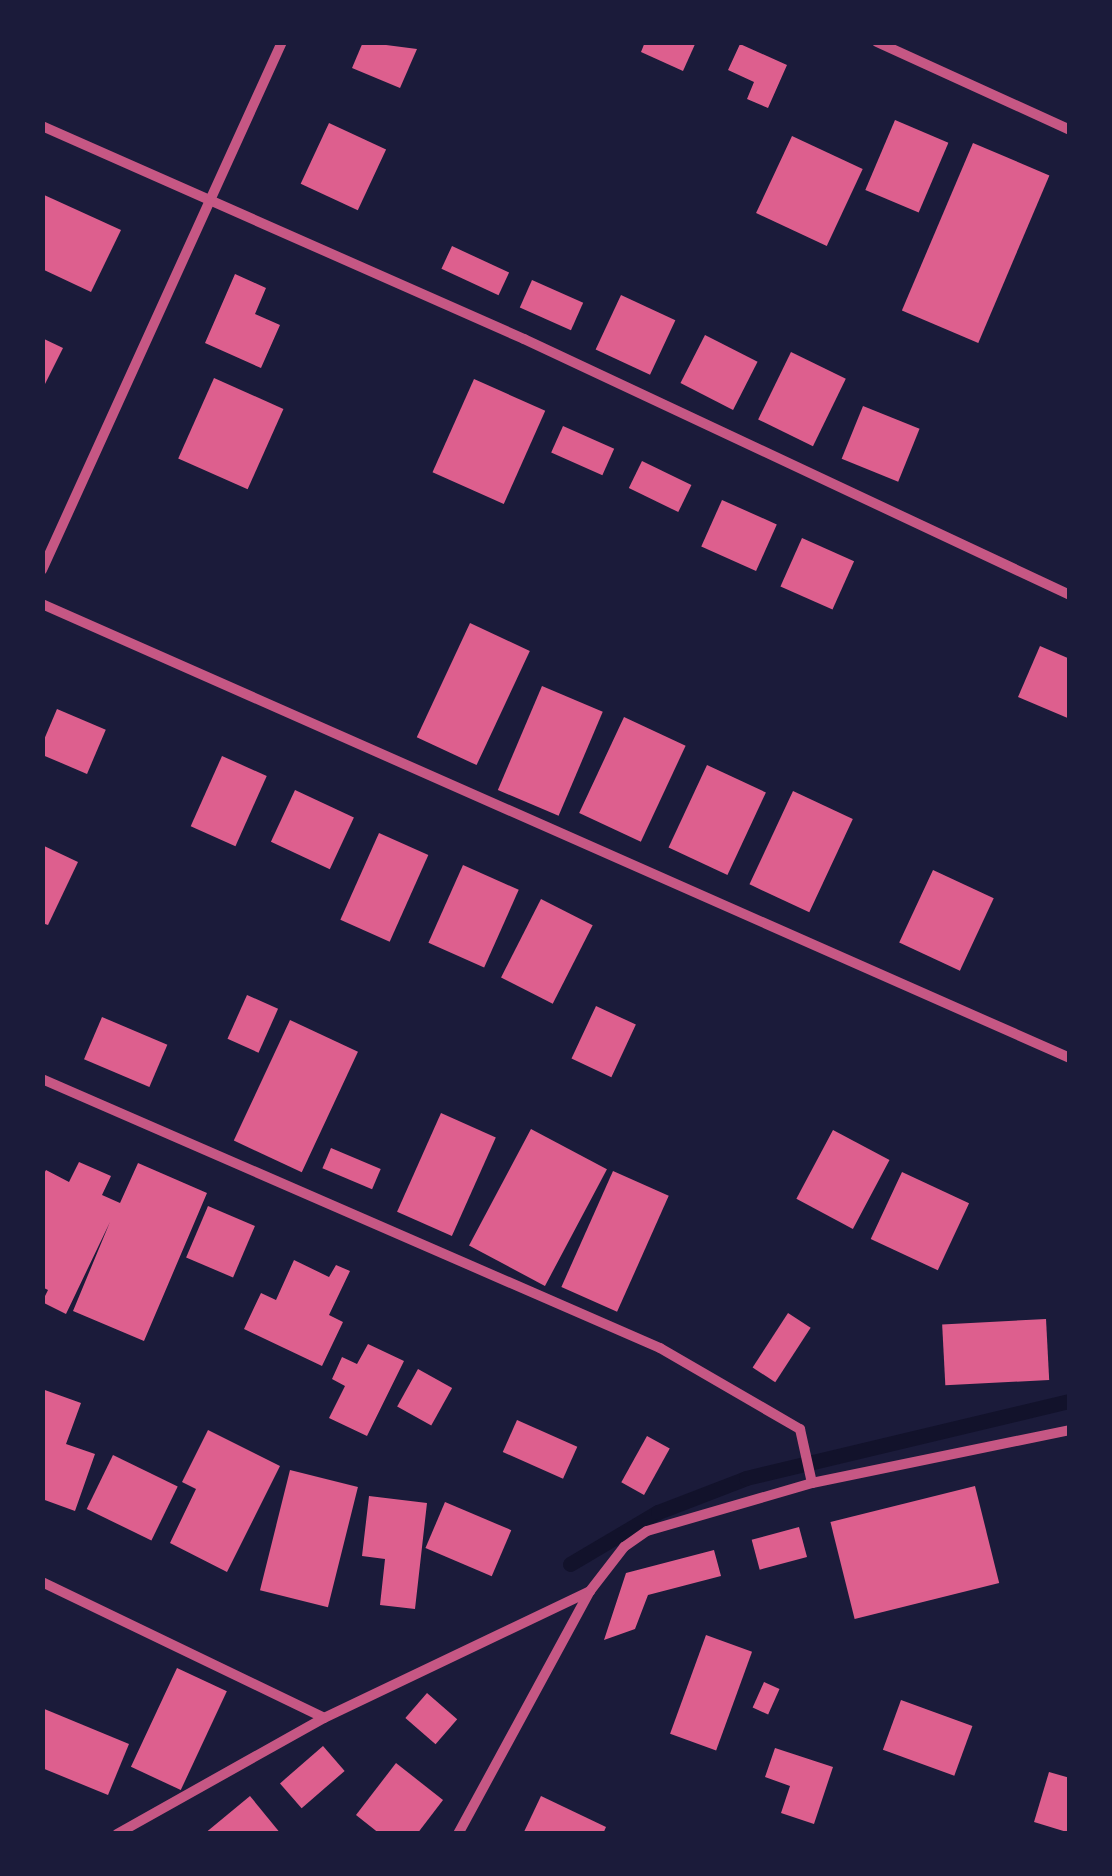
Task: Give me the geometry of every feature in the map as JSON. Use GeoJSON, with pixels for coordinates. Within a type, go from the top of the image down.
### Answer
{"type":"FeatureCollection","features":[{"type":"Feature","properties":{"kind":"street"},"geometry":{"type":"LineString","coordinates":[[42,570],[282,42]]}},
{"type":"Feature","properties":{"kind":"street"},"geometry":{"type":"LineString","coordinates":[[877,42],[1070,130]]}},
{"type":"Feature","properties":{"kind":"street"},"geometry":{"type":"LineString","coordinates":[[42,126],[1070,595]]}},
{"type":"Feature","properties":{"kind":"street"},"geometry":{"type":"LineString","coordinates":[[42,604],[1070,1058]]}},
{"type":"Feature","properties":{"kind":"street"},"geometry":{"type":"LineString","coordinates":[[42,1079],[660,1348],[800,1429],[812,1484]]}},
{"type":"Feature","properties":{"kind":"street"},"geometry":{"type":"LineString","coordinates":[[458,1834],[590,1591],[624,1547],[647,1531],[812,1484],[1070,1430]]}},
{"type":"Feature","properties":{"kind":"street"},"geometry":{"type":"LineString","coordinates":[[42,1582],[324,1718]]}},
{"type":"Feature","properties":{"kind":"street"},"geometry":{"type":"LineString","coordinates":[[116,1834],[324,1718],[590,1591]]}},
{"type":"Feature","properties":{"kind":"building"},"geometry":{"type":"Polygon","coordinates":[[[363,42],[417,49],[400,88],[352,68],[363,42]]]}},
{"type":"Feature","properties":{"kind":"building"},"geometry":{"type":"Polygon","coordinates":[[[645,42],[696,42],[683,71],[641,52],[645,42]]]}},
{"type":"Feature","properties":{"kind":"building"},"geometry":{"type":"Polygon","coordinates":[[[740,44],[787,65],[768,108],[747,99],[754,82],[728,70],[740,44]]]}},
{"type":"Feature","properties":{"kind":"building"},"geometry":{"type":"Polygon","coordinates":[[[895,120],[948,143],[919,213],[865,190],[895,120]]]}},
{"type":"Feature","properties":{"kind":"building"},"geometry":{"type":"Polygon","coordinates":[[[329,123],[386,150],[358,210],[301,184],[329,123]]]}},
{"type":"Feature","properties":{"kind":"building"},"geometry":{"type":"Polygon","coordinates":[[[792,136],[863,169],[827,246],[756,213],[792,136]]]}},
{"type":"Feature","properties":{"kind":"building"},"geometry":{"type":"Polygon","coordinates":[[[973,143],[1049,175],[978,343],[902,311],[973,143]]]}},
{"type":"Feature","properties":{"kind":"building"},"geometry":{"type":"Polygon","coordinates":[[[42,194],[121,230],[91,292],[42,269],[42,194]]]}},
{"type":"Feature","properties":{"kind":"building"},"geometry":{"type":"Polygon","coordinates":[[[452,246],[509,273],[499,295],[441,269],[452,246]]]}},
{"type":"Feature","properties":{"kind":"building"},"geometry":{"type":"Polygon","coordinates":[[[235,274],[266,288],[255,314],[280,325],[261,368],[205,343],[235,274]]]}},
{"type":"Feature","properties":{"kind":"building"},"geometry":{"type":"Polygon","coordinates":[[[532,280],[583,303],[571,330],[520,307],[532,280]]]}},
{"type":"Feature","properties":{"kind":"building"},"geometry":{"type":"Polygon","coordinates":[[[621,295],[675,320],[650,375],[596,349],[621,295]]]}},
{"type":"Feature","properties":{"kind":"building"},"geometry":{"type":"Polygon","coordinates":[[[705,335],[758,362],[733,410],[680,383],[705,335]]]}},
{"type":"Feature","properties":{"kind":"building"},"geometry":{"type":"Polygon","coordinates":[[[42,338],[63,348],[42,390],[42,338]]]}},
{"type":"Feature","properties":{"kind":"building"},"geometry":{"type":"Polygon","coordinates":[[[791,352],[846,379],[813,446],[758,419],[791,352]]]}},
{"type":"Feature","properties":{"kind":"building"},"geometry":{"type":"Polygon","coordinates":[[[214,378],[283,409],[248,489],[178,458],[214,378]]]}},
{"type":"Feature","properties":{"kind":"building"},"geometry":{"type":"Polygon","coordinates":[[[474,379],[545,411],[504,504],[433,472],[474,379]]]}},
{"type":"Feature","properties":{"kind":"building"},"geometry":{"type":"Polygon","coordinates":[[[863,406],[920,429],[898,482],[842,459],[863,406]]]}},
{"type":"Feature","properties":{"kind":"building"},"geometry":{"type":"Polygon","coordinates":[[[563,426],[614,449],[602,475],[551,452],[563,426]]]}},
{"type":"Feature","properties":{"kind":"building"},"geometry":{"type":"Polygon","coordinates":[[[642,461],[691,485],[678,512],[629,488],[642,461]]]}},
{"type":"Feature","properties":{"kind":"building"},"geometry":{"type":"Polygon","coordinates":[[[722,500],[777,524],[756,571],[701,547],[722,500]]]}},
{"type":"Feature","properties":{"kind":"building"},"geometry":{"type":"Polygon","coordinates":[[[802,538],[854,561],[833,610],[780,586],[802,538]]]}},
{"type":"Feature","properties":{"kind":"building"},"geometry":{"type":"Polygon","coordinates":[[[470,623],[530,651],[477,765],[417,737],[470,623]]]}},
{"type":"Feature","properties":{"kind":"building"},"geometry":{"type":"Polygon","coordinates":[[[1040,646],[1070,659],[1070,719],[1018,697],[1040,646]]]}},
{"type":"Feature","properties":{"kind":"building"},"geometry":{"type":"Polygon","coordinates":[[[542,686],[603,712],[559,816],[498,790],[542,686]]]}},
{"type":"Feature","properties":{"kind":"building"},"geometry":{"type":"Polygon","coordinates":[[[57,709],[106,730],[87,774],[42,755],[42,744],[57,709]]]}},
{"type":"Feature","properties":{"kind":"building"},"geometry":{"type":"Polygon","coordinates":[[[624,717],[686,746],[641,842],[579,813],[624,717]]]}},
{"type":"Feature","properties":{"kind":"building"},"geometry":{"type":"Polygon","coordinates":[[[222,756],[267,776],[235,846],[191,826],[222,756]]]}},
{"type":"Feature","properties":{"kind":"building"},"geometry":{"type":"Polygon","coordinates":[[[707,765],[766,792],[727,875],[669,847],[707,765]]]}},
{"type":"Feature","properties":{"kind":"building"},"geometry":{"type":"Polygon","coordinates":[[[295,790],[354,817],[330,869],[271,842],[295,790]]]}},
{"type":"Feature","properties":{"kind":"building"},"geometry":{"type":"Polygon","coordinates":[[[793,791],[853,819],[809,912],[749,884],[793,791]]]}},
{"type":"Feature","properties":{"kind":"building"},"geometry":{"type":"Polygon","coordinates":[[[379,833],[428,855],[390,942],[340,920],[379,833]]]}},
{"type":"Feature","properties":{"kind":"building"},"geometry":{"type":"Polygon","coordinates":[[[42,845],[78,862],[48,925],[42,923],[42,845]]]}},
{"type":"Feature","properties":{"kind":"building"},"geometry":{"type":"Polygon","coordinates":[[[463,865],[519,890],[484,967],[428,943],[463,865]]]}},
{"type":"Feature","properties":{"kind":"building"},"geometry":{"type":"Polygon","coordinates":[[[933,870],[994,898],[960,971],[899,943],[933,870]]]}},
{"type":"Feature","properties":{"kind":"building"},"geometry":{"type":"Polygon","coordinates":[[[541,899],[593,925],[553,1004],[501,977],[541,899]]]}},
{"type":"Feature","properties":{"kind":"building"},"geometry":{"type":"Polygon","coordinates":[[[247,995],[278,1009],[259,1053],[227,1039],[247,995]]]}},
{"type":"Feature","properties":{"kind":"building"},"geometry":{"type":"Polygon","coordinates":[[[596,1006],[636,1025],[611,1077],[571,1059],[596,1006]]]}},
{"type":"Feature","properties":{"kind":"building"},"geometry":{"type":"Polygon","coordinates":[[[102,1017],[167,1045],[149,1087],[84,1059],[102,1017]]]}},
{"type":"Feature","properties":{"kind":"building"},"geometry":{"type":"Polygon","coordinates":[[[290,1020],[358,1052],[302,1172],[234,1141],[290,1020]]]}},
{"type":"Feature","properties":{"kind":"building"},"geometry":{"type":"Polygon","coordinates":[[[441,1113],[496,1137],[452,1236],[397,1212],[441,1113]]]}},
{"type":"Feature","properties":{"kind":"building"},"geometry":{"type":"Polygon","coordinates":[[[531,1129],[607,1169],[545,1286],[469,1246],[531,1129]]]}},
{"type":"Feature","properties":{"kind":"building"},"geometry":{"type":"Polygon","coordinates":[[[833,1130],[890,1160],[853,1229],[796,1199],[833,1130]]]}},
{"type":"Feature","properties":{"kind":"building"},"geometry":{"type":"Polygon","coordinates":[[[331,1148],[381,1169],[372,1189],[322,1168],[331,1148]]]}},
{"type":"Feature","properties":{"kind":"building"},"geometry":{"type":"Polygon","coordinates":[[[79,1162],[111,1176],[102,1195],[120,1203],[138,1163],[207,1193],[144,1341],[73,1311],[110,1222],[66,1314],[42,1302],[48,1290],[42,1287],[42,1177],[46,1170],[69,1182],[79,1162]]]}},
{"type":"Feature","properties":{"kind":"building"},"geometry":{"type":"Polygon","coordinates":[[[613,1171],[669,1196],[617,1312],[561,1287],[613,1171]]]}},
{"type":"Feature","properties":{"kind":"building"},"geometry":{"type":"Polygon","coordinates":[[[902,1172],[969,1203],[938,1270],[871,1239],[902,1172]]]}},
{"type":"Feature","properties":{"kind":"building"},"geometry":{"type":"Polygon","coordinates":[[[208,1206],[255,1226],[233,1277],[186,1258],[208,1206]]]}},
{"type":"Feature","properties":{"kind":"building"},"geometry":{"type":"Polygon","coordinates":[[[294,1260],[329,1277],[336,1265],[350,1271],[329,1315],[343,1322],[322,1366],[244,1329],[261,1293],[276,1300],[294,1260]]]}},
{"type":"Feature","properties":{"kind":"building"},"geometry":{"type":"Polygon","coordinates":[[[788,1313],[811,1328],[775,1382],[753,1368],[788,1313]]]}},
{"type":"Feature","properties":{"kind":"building"},"geometry":{"type":"Polygon","coordinates":[[[1046,1319],[1049,1380],[945,1385],[942,1324],[1046,1319]]]}},
{"type":"Feature","properties":{"kind":"building"},"geometry":{"type":"Polygon","coordinates":[[[368,1344],[404,1361],[367,1436],[329,1418],[345,1386],[332,1379],[342,1357],[357,1364],[368,1344]]]}},
{"type":"Feature","properties":{"kind":"building"},"geometry":{"type":"Polygon","coordinates":[[[418,1369],[452,1388],[431,1426],[397,1407],[418,1369]]]}},
{"type":"Feature","properties":{"kind":"building"},"geometry":{"type":"Polygon","coordinates":[[[42,1389],[81,1403],[66,1444],[95,1454],[75,1511],[42,1499],[42,1389]]]}},
{"type":"Feature","properties":{"kind":"building"},"geometry":{"type":"Polygon","coordinates":[[[517,1420],[577,1447],[563,1479],[503,1452],[517,1420]]]}},
{"type":"Feature","properties":{"kind":"building"},"geometry":{"type":"Polygon","coordinates":[[[208,1430],[280,1466],[227,1572],[170,1543],[196,1489],[182,1482],[208,1430]]]}},
{"type":"Feature","properties":{"kind":"building"},"geometry":{"type":"Polygon","coordinates":[[[647,1436],[670,1449],[644,1495],[621,1482],[647,1436]]]}},
{"type":"Feature","properties":{"kind":"building"},"geometry":{"type":"Polygon","coordinates":[[[113,1455],[178,1487],[151,1540],[87,1509],[113,1455]]]}},
{"type":"Feature","properties":{"kind":"building"},"geometry":{"type":"Polygon","coordinates":[[[290,1470],[358,1487],[328,1607],[260,1590],[290,1470]]]}},
{"type":"Feature","properties":{"kind":"building"},"geometry":{"type":"Polygon","coordinates":[[[975,1486],[999,1583],[855,1619],[830,1522],[975,1486]]]}},
{"type":"Feature","properties":{"kind":"building"},"geometry":{"type":"Polygon","coordinates":[[[369,1496],[427,1503],[415,1609],[380,1605],[385,1559],[362,1556],[369,1496]]]}},
{"type":"Feature","properties":{"kind":"building"},"geometry":{"type":"Polygon","coordinates":[[[445,1502],[511,1530],[492,1576],[425,1548],[445,1502]]]}},
{"type":"Feature","properties":{"kind":"building"},"geometry":{"type":"Polygon","coordinates":[[[799,1527],[807,1557],[760,1570],[752,1540],[799,1527]]]}},
{"type":"Feature","properties":{"kind":"building"},"geometry":{"type":"Polygon","coordinates":[[[714,1550],[721,1576],[648,1595],[635,1629],[604,1640],[626,1573],[714,1550]]]}},
{"type":"Feature","properties":{"kind":"building"},"geometry":{"type":"Polygon","coordinates":[[[706,1635],[752,1652],[716,1750],[670,1734],[706,1635]]]}},
{"type":"Feature","properties":{"kind":"building"},"geometry":{"type":"Polygon","coordinates":[[[177,1668],[227,1691],[181,1790],[131,1767],[177,1668]]]}},
{"type":"Feature","properties":{"kind":"building"},"geometry":{"type":"Polygon","coordinates":[[[764,1682],[780,1689],[768,1714],[753,1708],[764,1682]]]}},
{"type":"Feature","properties":{"kind":"building"},"geometry":{"type":"Polygon","coordinates":[[[427,1693],[457,1719],[436,1744],[405,1718],[427,1693]]]}},
{"type":"Feature","properties":{"kind":"building"},"geometry":{"type":"Polygon","coordinates":[[[901,1700],[972,1726],[954,1776],[883,1750],[901,1700]]]}},
{"type":"Feature","properties":{"kind":"building"},"geometry":{"type":"Polygon","coordinates":[[[42,1708],[129,1744],[108,1795],[42,1768],[42,1708]]]}},
{"type":"Feature","properties":{"kind":"building"},"geometry":{"type":"Polygon","coordinates":[[[323,1746],[345,1771],[302,1808],[280,1783],[323,1746]]]}},
{"type":"Feature","properties":{"kind":"building"},"geometry":{"type":"Polygon","coordinates":[[[775,1748],[833,1767],[814,1824],[781,1813],[790,1786],[765,1777],[775,1748]]]}},
{"type":"Feature","properties":{"kind":"building"},"geometry":{"type":"Polygon","coordinates":[[[396,1763],[443,1800],[417,1834],[380,1834],[356,1815],[396,1763]]]}},
{"type":"Feature","properties":{"kind":"building"},"geometry":{"type":"Polygon","coordinates":[[[1049,1772],[1070,1778],[1070,1833],[1034,1822],[1049,1772]]]}},
{"type":"Feature","properties":{"kind":"building"},"geometry":{"type":"Polygon","coordinates":[[[250,1796],[281,1834],[204,1834],[250,1796]]]}},
{"type":"Feature","properties":{"kind":"building"},"geometry":{"type":"Polygon","coordinates":[[[541,1796],[606,1827],[603,1834],[523,1834],[541,1796]]]}},
{"type":"Feature","properties":{"kind":"waterway"},"geometry":{"type":"LineString","coordinates":[[570,1564],[658,1512],[746,1478],[1070,1401]]}}]}
